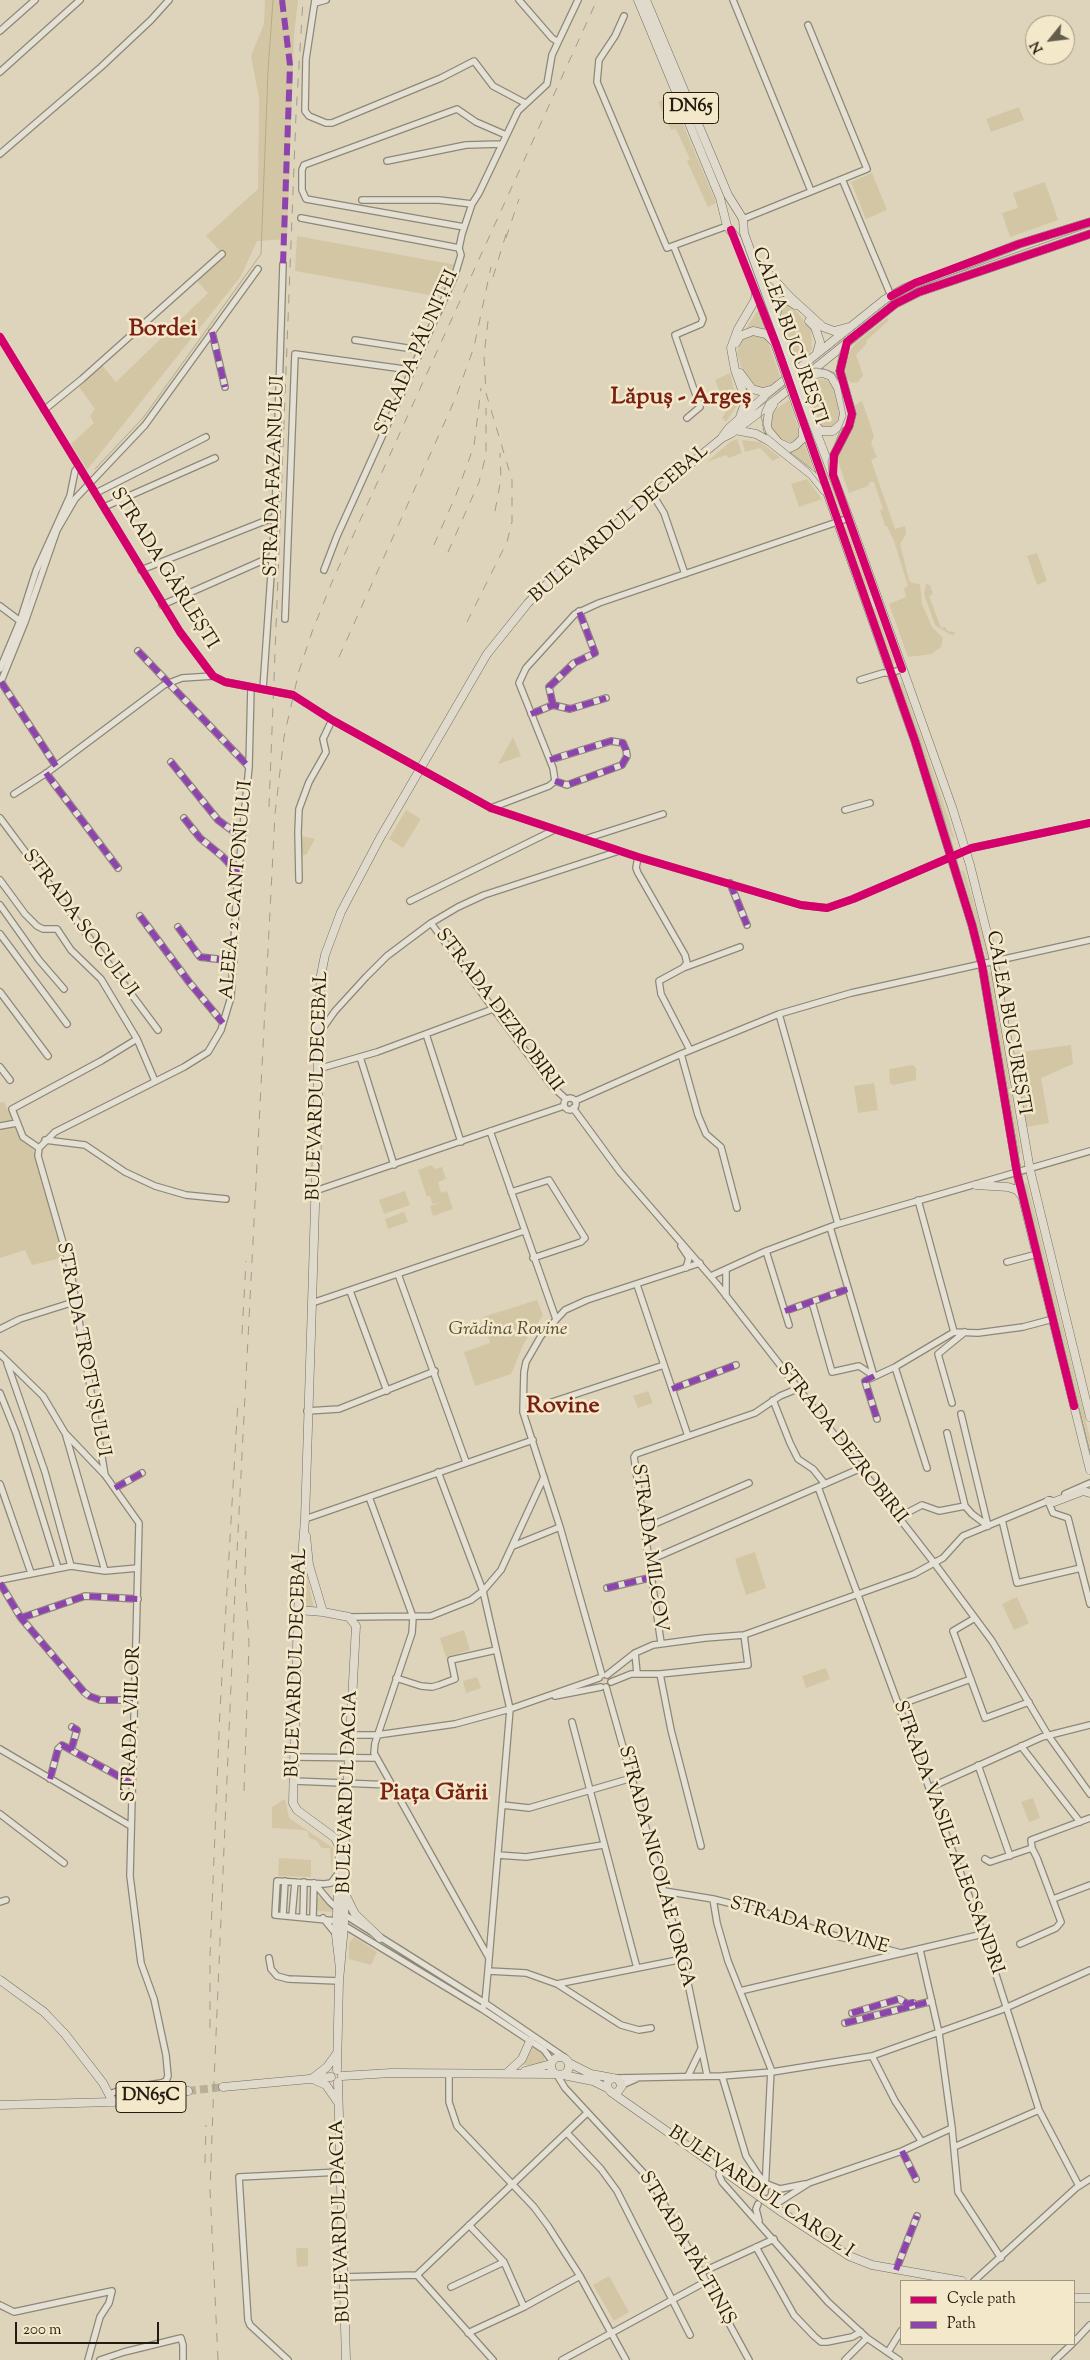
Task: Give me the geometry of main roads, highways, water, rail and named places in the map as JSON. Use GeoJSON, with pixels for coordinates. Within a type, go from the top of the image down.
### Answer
{"type":"FeatureCollection","features":[{"type":"Feature","properties":{"kind":"main road","name":"CALEA BUCUREȘTI"},"geometry":{"type":"LineString","coordinates":[[638,0],[720,198],[776,344],[891,673],[952,857],[982,965],[1022,1196],[1090,1470]]}},
{"type":"Feature","properties":{"kind":"main road","name":"CALEA BUCUREȘTI"},"geometry":{"type":"LineString","coordinates":[[646,0],[728,195],[742,219],[744,234],[849,518],[966,851],[994,962],[1030,1170],[1090,1417]]}},
{"type":"Feature","properties":{"kind":"main road"},"geometry":{"type":"LineString","coordinates":[[733,214],[742,219],[739,230],[729,225],[733,214]]}},
{"type":"Feature","properties":{"kind":"main road","name":"BULEVARDUL DECEBAL"},"geometry":{"type":"LineString","coordinates":[[722,438],[737,420],[772,390],[891,296],[915,283],[1019,244],[1090,222]]}},
{"type":"Feature","properties":{"kind":"main road","name":"BULEVARDUL DECEBAL"},"geometry":{"type":"LineString","coordinates":[[335,1838],[295,1807],[294,1757],[298,1610],[305,1519],[321,975],[330,938],[348,896],[487,654],[528,603],[563,568],[722,438],[778,399],[895,304],[918,292],[1090,234]]}},
{"type":"Feature","properties":{"kind":"main road"},"geometry":{"type":"LineString","coordinates":[[754,258],[823,327],[834,331],[853,326]]}},
{"type":"Feature","properties":{"kind":"main road"},"geometry":{"type":"LineString","coordinates":[[737,420],[744,406],[744,395],[735,370],[731,348],[735,333],[750,311],[756,293]]}},
{"type":"Feature","properties":{"kind":"main road"},"geometry":{"type":"LineString","coordinates":[[776,319],[778,306],[782,302],[789,302],[794,305],[815,327],[820,342],[816,356]]}},
{"type":"Feature","properties":{"kind":"main road"},"geometry":{"type":"LineString","coordinates":[[772,390],[763,392],[752,389],[745,382],[735,351],[740,336],[753,331],[766,334],[776,344]]}},
{"type":"Feature","properties":{"kind":"main road"},"geometry":{"type":"LineString","coordinates":[[833,475],[834,455],[849,426],[852,414],[840,371],[847,342]]}},
{"type":"Feature","properties":{"kind":"main road"},"geometry":{"type":"LineString","coordinates":[[806,376],[817,373],[831,376],[838,388],[844,413],[842,423],[834,431],[821,431],[812,421]]}},
{"type":"Feature","properties":{"kind":"main road"},"geometry":{"type":"LineString","coordinates":[[778,399],[769,411],[766,419],[768,430],[778,443],[790,448],[802,441],[803,425]]}},
{"type":"Feature","properties":{"kind":"main road"},"geometry":{"type":"LineString","coordinates":[[735,430],[756,434],[769,441],[812,475],[830,500]]}},
{"type":"Feature","properties":{"kind":"main road"},"geometry":{"type":"LineString","coordinates":[[976,1185],[1008,1187],[1017,1190],[1022,1196]]}},
{"type":"Feature","properties":{"kind":"main road"},"geometry":{"type":"LineString","coordinates":[[1048,1501],[1054,1502],[1082,1491],[1090,1493]]}},
{"type":"Feature","properties":{"kind":"main road","name":"BULEVARDUL DECEBAL"},"geometry":{"type":"LineString","coordinates":[[305,1519],[310,1565],[323,1612]]}},
{"type":"Feature","properties":{"kind":"main road"},"geometry":{"type":"LineString","coordinates":[[298,1610],[323,1612]]}},
{"type":"Feature","properties":{"kind":"main road","name":"BULEVARDUL DACIA"},"geometry":{"type":"LineString","coordinates":[[323,1612],[350,1616],[356,1626],[345,1832],[345,1916],[339,1981],[337,2053],[346,2360]]}},
{"type":"Feature","properties":{"kind":"main road"},"geometry":{"type":"LineString","coordinates":[[335,1838],[345,1832]]}},
{"type":"Feature","properties":{"kind":"main road","name":"BULEVARDUL DACIA"},"geometry":{"type":"LineString","coordinates":[[335,1838],[340,1850],[336,1935],[340,1969]]}},
{"type":"Feature","properties":{"kind":"main road"},"geometry":{"type":"LineString","coordinates":[[345,1892],[352,1911],[380,1938]]}},
{"type":"Feature","properties":{"kind":"main road"},"geometry":{"type":"LineString","coordinates":[[0,1980],[32,2002],[54,2022],[75,2046],[113,2102]]}},
{"type":"Feature","properties":{"kind":"main road"},"geometry":{"type":"LineString","coordinates":[[508,2072],[522,2059],[530,2041]]}},
{"type":"Feature","properties":{"kind":"main road"},"geometry":{"type":"LineString","coordinates":[[311,2079],[327,2067],[337,2053]]}},
{"type":"Feature","properties":{"kind":"main road"},"geometry":{"type":"LineString","coordinates":[[223,2087],[337,2076],[449,2072],[521,2072],[551,2063],[557,2057],[567,2060],[591,2074],[615,2078],[622,2086],[629,2105]]}},
{"type":"Feature","properties":{"kind":"main road"},"geometry":{"type":"LineString","coordinates":[[551,2063],[558,2075],[569,2069],[567,2060]]}},
{"type":"Feature","properties":{"kind":"main road","name":"BULEVARDUL CAROL I"},"geometry":{"type":"LineString","coordinates":[[521,2072],[593,2080],[773,2206],[850,2256],[872,2265],[934,2280]]}},
{"type":"Feature","properties":{"kind":"main road"},"geometry":{"type":"LineString","coordinates":[[615,2078],[608,2081],[609,2090],[620,2092],[622,2086]]}},
{"type":"Feature","properties":{"kind":"main road"},"geometry":{"type":"LineString","coordinates":[[311,2079],[326,2085],[338,2104]]}},
{"type":"Feature","properties":{"kind":"main road","name":"DN65C"},"geometry":{"type":"LineString","coordinates":[[0,2105],[113,2102],[188,2091]]}},
{"type":"Feature","properties":{"kind":"main road"},"geometry":{"type":"LineString","coordinates":[[1075,2298],[1090,2298]]}},
{"type":"Feature","properties":{"kind":"waterway"},"geometry":{"type":"LineString","coordinates":[[95,469],[143,418],[261,254],[268,71],[273,0]]}},
{"type":"Feature","properties":{"kind":"tunnel"},"geometry":{"type":"LineString","coordinates":[[188,2091],[223,2087]]}},
{"type":"Feature","properties":{"kind":"tram line"},"geometry":{"type":"LineString","coordinates":[[1090,227],[917,287],[891,300],[768,398],[761,417],[766,433],[809,469],[832,498],[938,798],[978,932],[1021,1172],[1090,1455]]}},
{"type":"Feature","properties":{"kind":"tram line"},"geometry":{"type":"LineString","coordinates":[[840,380],[839,354],[847,338]]}},
{"type":"Feature","properties":{"kind":"tram line"},"geometry":{"type":"LineString","coordinates":[[805,370],[816,368],[827,370],[834,374],[840,384],[846,416],[828,461],[829,473],[840,502]]}},
{"type":"Feature","properties":{"kind":"railway"},"geometry":{"type":"LineString","coordinates":[[269,807],[296,115],[303,0]]}},
{"type":"Feature","properties":{"kind":"railway"},"geometry":{"type":"LineString","coordinates":[[218,2360],[210,2189],[214,2082],[235,1591],[275,814],[284,737],[299,671],[332,582],[597,0]]}},
{"type":"Feature","properties":{"kind":"railway"},"geometry":{"type":"LineString","coordinates":[[506,238],[519,199]]}},
{"type":"Feature","properties":{"kind":"railway"},"geometry":{"type":"LineString","coordinates":[[493,277],[507,231]]}},
{"type":"Feature","properties":{"kind":"railway"},"geometry":{"type":"LineString","coordinates":[[339,657],[456,397],[474,347],[491,267]]}},
{"type":"Feature","properties":{"kind":"railway"},"geometry":{"type":"LineString","coordinates":[[467,622],[507,542],[512,522],[512,480],[486,393],[484,356],[489,312]]}},
{"type":"Feature","properties":{"kind":"railway"},"geometry":{"type":"LineString","coordinates":[[434,545],[456,495],[474,446],[481,388]]}},
{"type":"Feature","properties":{"kind":"railway"},"geometry":{"type":"LineString","coordinates":[[448,552],[479,482],[486,455],[486,408]]}},
{"type":"Feature","properties":{"kind":"railway"},"geometry":{"type":"LineString","coordinates":[[495,511],[501,479],[500,453]]}},
{"type":"Feature","properties":{"kind":"railway"},"geometry":{"type":"LineString","coordinates":[[242,1334],[246,1261]]}},
{"type":"Feature","properties":{"kind":"railway"},"geometry":{"type":"LineString","coordinates":[[210,2028],[210,1956],[220,1710],[238,1401]]}},
{"type":"Feature","properties":{"kind":"railway"},"geometry":{"type":"LineString","coordinates":[[244,1791],[249,1644],[245,1577],[246,1531]]}},
{"type":"Feature","properties":{"kind":"railway"},"geometry":{"type":"LineString","coordinates":[[205,2163],[206,2125]]}},
{"type":"Feature","properties":{"kind":"district","name":"Bordei"},"geometry":{"type":"Point","coordinates":[163,331]}},
{"type":"Feature","properties":{"kind":"district","name":"Lăpuș - Argeș"},"geometry":{"type":"Point","coordinates":[681,399]}},
{"type":"Feature","properties":{"kind":"district","name":"Rovine"},"geometry":{"type":"Point","coordinates":[563,1408]}},
{"type":"Feature","properties":{"kind":"district","name":"Piața Gării"},"geometry":{"type":"Point","coordinates":[434,1795]}},
{"type":"Feature","properties":{"kind":"park label","name":"Grădina Rovine"},"geometry":{"type":"Point","coordinates":[508,1331]}}]}
